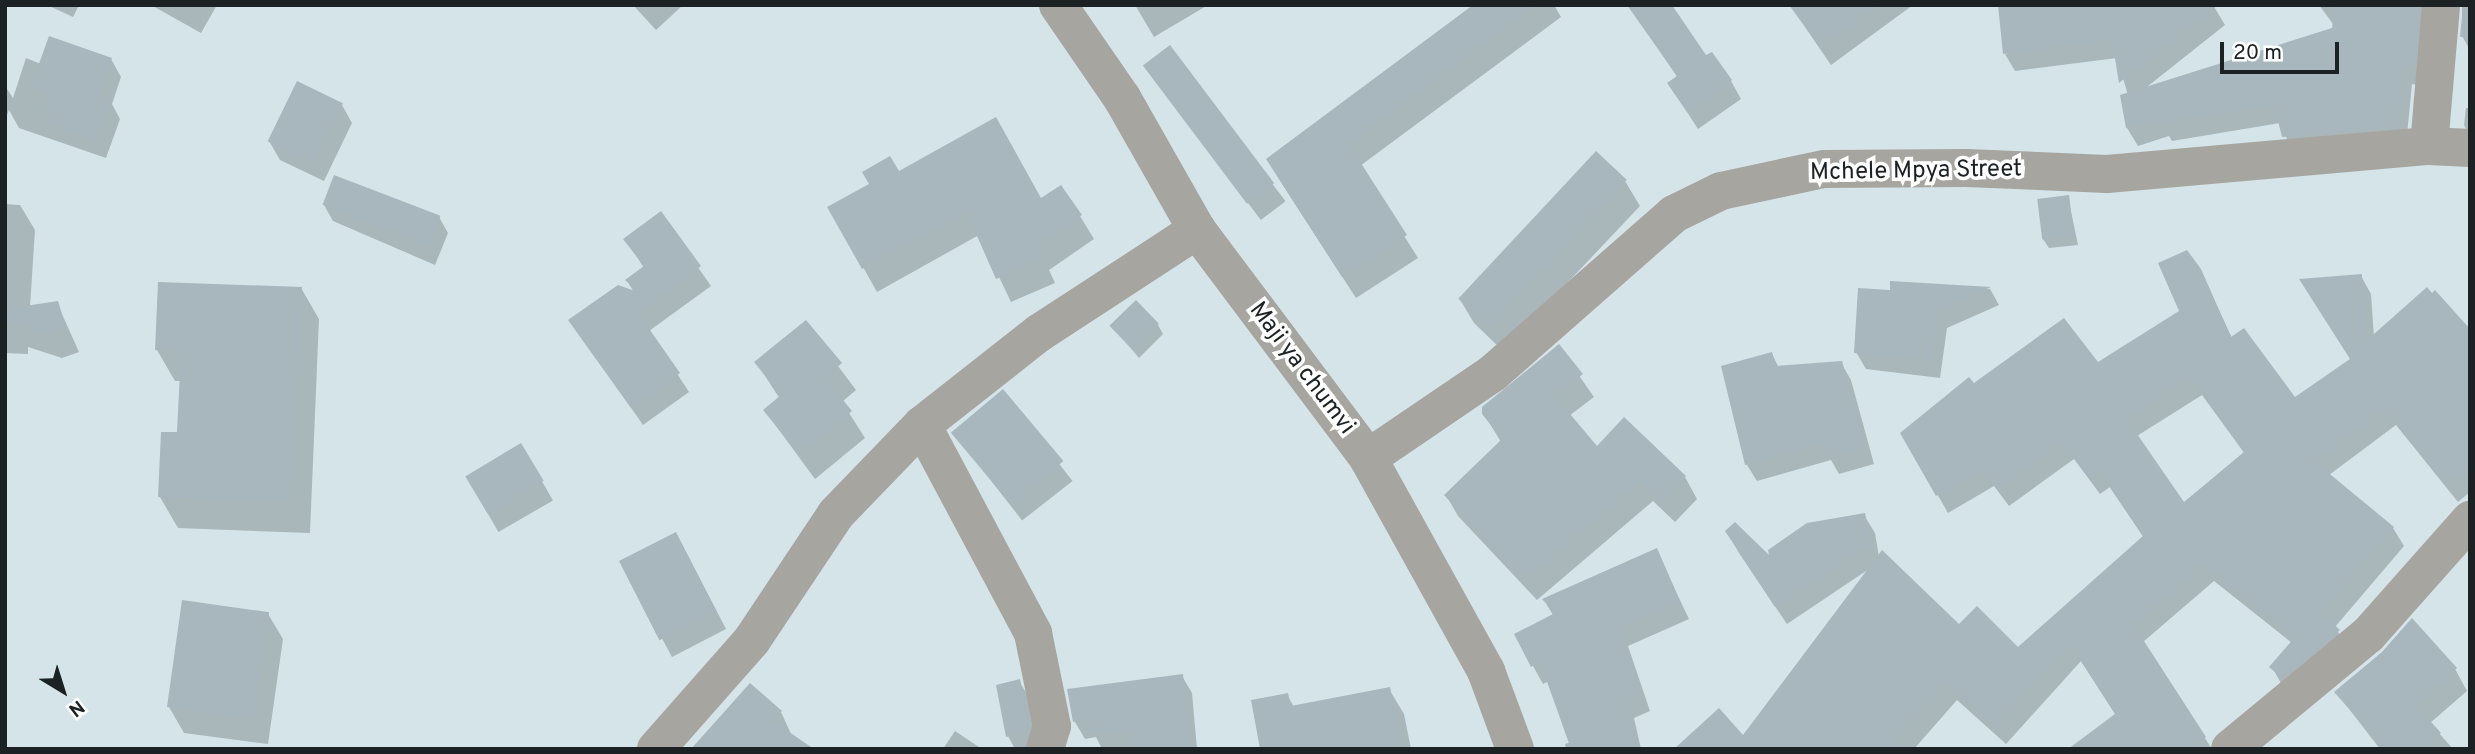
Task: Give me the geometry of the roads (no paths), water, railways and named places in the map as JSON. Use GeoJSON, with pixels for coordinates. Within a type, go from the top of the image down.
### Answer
{"type":"FeatureCollection","features":[{"type":"Feature","properties":{"kind":"street","name":"Maji ya chumvi"},"geometry":{"type":"LineString","coordinates":[[1058,5],[1122,98],[1197,230],[1368,458],[1486,671],[1515,749]]}},
{"type":"Feature","properties":{"kind":"street"},"geometry":{"type":"LineString","coordinates":[[2429,146],[2441,5]]}},
{"type":"Feature","properties":{"kind":"street","name":"Mchele Mpya Street"},"geometry":{"type":"LineString","coordinates":[[1368,458],[1493,373],[1674,214],[1721,191],[1824,169],[2046,169],[2107,174],[2429,146],[2470,148]]}},
{"type":"Feature","properties":{"kind":"street"},"geometry":{"type":"LineString","coordinates":[[656,749],[752,640],[836,514],[922,425],[1039,333],[1197,230]]}},
{"type":"Feature","properties":{"kind":"street"},"geometry":{"type":"LineString","coordinates":[[922,425],[1033,633],[1052,726],[1045,749]]}},
{"type":"Feature","properties":{"kind":"street"},"geometry":{"type":"LineString","coordinates":[[2230,749],[2368,635],[2470,520]]}}]}
